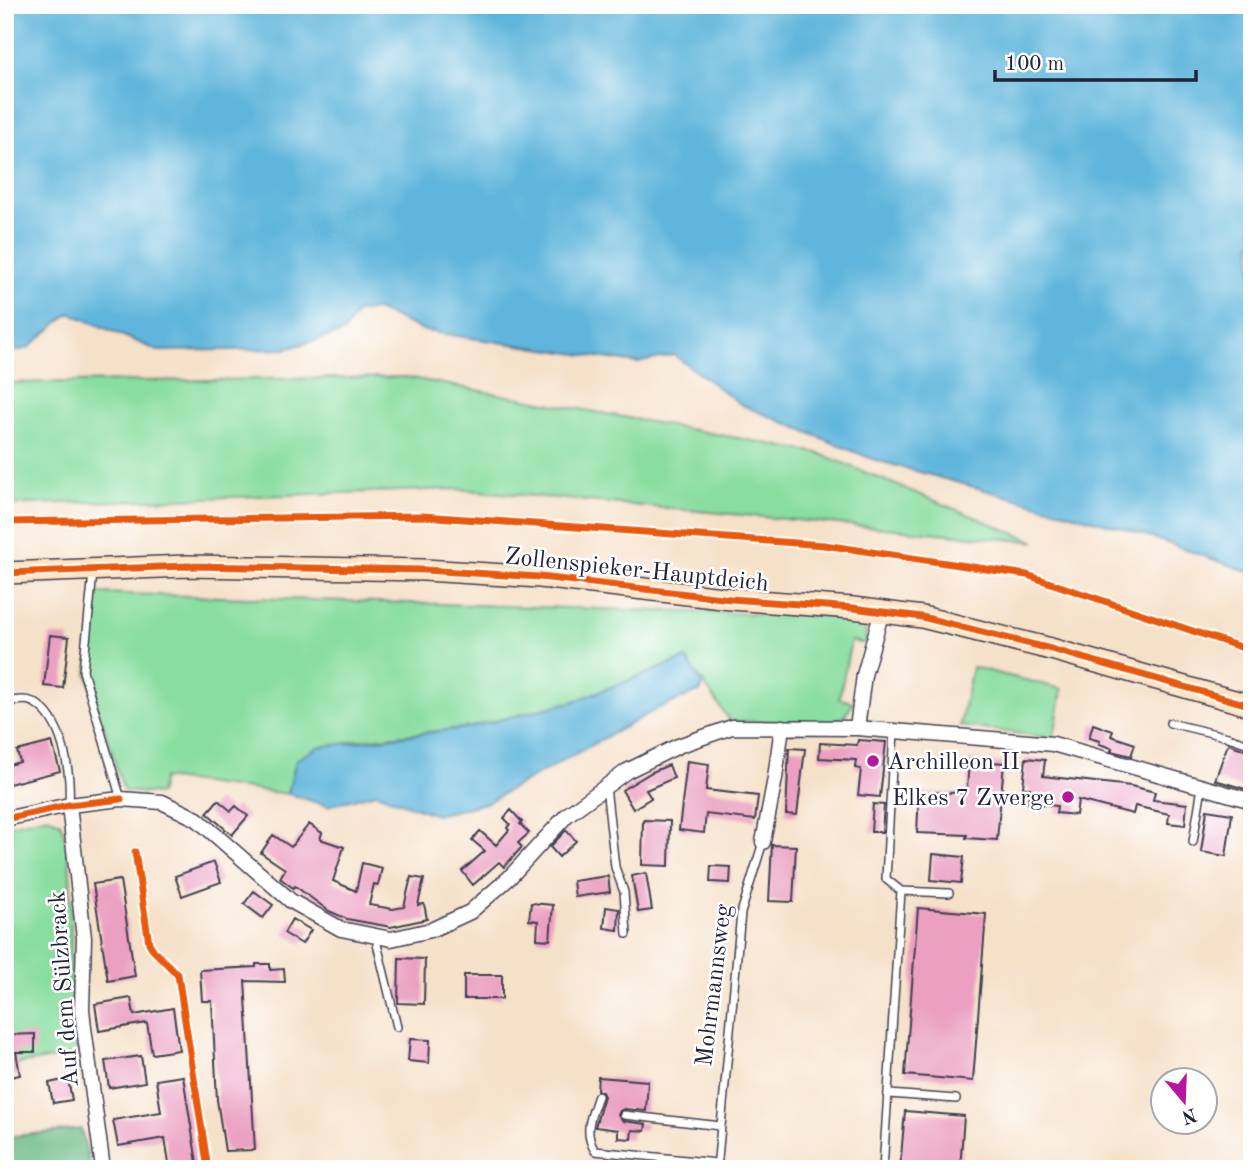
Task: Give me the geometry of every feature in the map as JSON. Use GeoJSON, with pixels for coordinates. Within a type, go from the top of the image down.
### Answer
{"type":"FeatureCollection","features":[{"type":"Feature","properties":{"kind":"street","name":"Zollenspieker-Hauptdeich"},"geometry":{"type":"LineString","coordinates":[[5,573],[187,566],[424,570],[540,577],[731,599],[882,611],[922,617],[1038,646],[1252,706]]}},
{"type":"Feature","properties":{"kind":"street"},"geometry":{"type":"LineString","coordinates":[[858,728],[864,676],[882,611]]}},
{"type":"Feature","properties":{"kind":"street"},"geometry":{"type":"LineString","coordinates":[[5,819],[69,805],[121,799],[162,802],[197,819],[291,901],[341,929],[391,939],[431,930],[470,912],[509,878],[567,815],[627,771],[678,746],[732,727],[858,728],[1053,744],[1252,801]]}},
{"type":"Feature","properties":{"kind":"street","name":"Mohrmannsweg"},"geometry":{"type":"LineString","coordinates":[[763,842],[782,727]]}},
{"type":"Feature","properties":{"kind":"street","name":"Auf dem Sülzbrack"},"geometry":{"type":"LineString","coordinates":[[69,805],[84,939],[83,1028],[103,1169]]}},
{"type":"Feature","properties":{"kind":"lane"},"geometry":{"type":"LineString","coordinates":[[94,569],[83,671],[121,799]]}},
{"type":"Feature","properties":{"kind":"lane"},"geometry":{"type":"LineString","coordinates":[[5,702],[34,702],[53,723],[62,742],[71,782],[69,805]]}},
{"type":"Feature","properties":{"kind":"lane"},"geometry":{"type":"LineString","coordinates":[[1170,723],[1252,745]]}},
{"type":"Feature","properties":{"kind":"lane"},"geometry":{"type":"LineString","coordinates":[[894,731],[886,879],[901,891],[948,892]]}},
{"type":"Feature","properties":{"kind":"lane"},"geometry":{"type":"LineString","coordinates":[[606,786],[615,867],[624,892],[627,934]]}},
{"type":"Feature","properties":{"kind":"lane"},"geometry":{"type":"LineString","coordinates":[[1193,842],[1202,786]]}},
{"type":"Feature","properties":{"kind":"lane","name":"Mohrmannsweg"},"geometry":{"type":"LineString","coordinates":[[717,1166],[741,913],[763,842]]}},
{"type":"Feature","properties":{"kind":"lane"},"geometry":{"type":"LineString","coordinates":[[883,1169],[901,891]]}},
{"type":"Feature","properties":{"kind":"lane"},"geometry":{"type":"LineString","coordinates":[[379,936],[377,944],[397,1027]]}},
{"type":"Feature","properties":{"kind":"lane"},"geometry":{"type":"LineString","coordinates":[[889,1094],[956,1099]]}},
{"type":"Feature","properties":{"kind":"lane"},"geometry":{"type":"LineString","coordinates":[[598,1096],[588,1124],[589,1141],[595,1151],[717,1166]]}},
{"type":"Feature","properties":{"kind":"lane"},"geometry":{"type":"LineString","coordinates":[[624,1115],[721,1126]]}},
{"type":"Feature","properties":{"kind":"green space"},"geometry":{"type":"Polygon","coordinates":[[[406,377],[818,453],[1036,542],[457,489],[5,505],[5,383],[406,377]]]}},
{"type":"Feature","properties":{"kind":"green space"},"geometry":{"type":"Polygon","coordinates":[[[96,593],[857,617],[864,626],[867,644],[851,641],[839,699],[854,702],[845,715],[834,722],[730,721],[686,658],[574,701],[471,727],[352,741],[296,760],[288,794],[163,778],[159,794],[124,791],[87,674],[96,593]]]}},
{"type":"Feature","properties":{"kind":"green space"},"geometry":{"type":"Polygon","coordinates":[[[972,667],[1062,689],[1054,738],[960,726],[972,667]]]}},
{"type":"Feature","properties":{"kind":"green space"},"geometry":{"type":"Polygon","coordinates":[[[47,816],[60,822],[68,855],[72,1001],[78,1054],[5,1066],[5,826],[47,816]]]}},
{"type":"Feature","properties":{"kind":"green space"},"geometry":{"type":"Polygon","coordinates":[[[81,1129],[91,1169],[5,1169],[5,1137],[81,1129]]]}},
{"type":"Feature","properties":{"kind":"water"},"geometry":{"type":"Polygon","coordinates":[[[5,5],[1252,5],[1252,573],[1133,531],[872,459],[742,405],[674,355],[637,363],[425,331],[377,310],[357,312],[343,333],[285,349],[158,351],[70,313],[28,348],[5,354],[5,5]]]}},
{"type":"Feature","properties":{"kind":"water"},"geometry":{"type":"Polygon","coordinates":[[[686,659],[703,684],[701,691],[657,709],[486,803],[436,815],[376,793],[328,806],[288,794],[296,760],[318,747],[471,727],[575,701],[686,659]]]}},
{"type":"Feature","properties":{"kind":"building"},"geometry":{"type":"Polygon","coordinates":[[[50,635],[69,637],[63,688],[44,686],[50,635]]]}},
{"type":"Feature","properties":{"kind":"building"},"geometry":{"type":"Polygon","coordinates":[[[1093,724],[1113,731],[1111,736],[1135,744],[1131,756],[1111,751],[1112,748],[1089,738],[1093,724]]]}},
{"type":"Feature","properties":{"kind":"building"},"geometry":{"type":"Polygon","coordinates":[[[858,740],[886,742],[880,797],[858,795],[861,769],[855,768],[856,760],[819,758],[820,743],[857,745],[858,740]]]}},
{"type":"Feature","properties":{"kind":"building"},"geometry":{"type":"Polygon","coordinates":[[[52,742],[60,771],[5,785],[5,766],[20,762],[17,751],[52,742]]]}},
{"type":"Feature","properties":{"kind":"building"},"geometry":{"type":"Polygon","coordinates":[[[1228,744],[1252,752],[1252,791],[1215,780],[1228,744]]]}},
{"type":"Feature","properties":{"kind":"building"},"geometry":{"type":"Polygon","coordinates":[[[789,748],[805,749],[797,815],[786,814],[789,748]]]}},
{"type":"Feature","properties":{"kind":"building"},"geometry":{"type":"Polygon","coordinates":[[[1026,758],[1045,760],[1043,776],[1131,786],[1155,792],[1153,800],[1187,804],[1185,825],[1168,823],[1169,814],[1135,806],[1133,814],[1078,800],[1076,815],[1056,813],[1057,806],[1028,803],[1030,788],[1023,788],[1026,758]]]}},
{"type":"Feature","properties":{"kind":"building"},"geometry":{"type":"Polygon","coordinates":[[[969,760],[1004,763],[997,840],[966,838],[967,835],[917,833],[919,792],[961,793],[962,790],[967,790],[969,760]]]}},
{"type":"Feature","properties":{"kind":"building"},"geometry":{"type":"Polygon","coordinates":[[[687,761],[709,764],[706,790],[758,796],[755,820],[706,814],[704,833],[679,830],[687,761]]]}},
{"type":"Feature","properties":{"kind":"building"},"geometry":{"type":"Polygon","coordinates":[[[669,765],[674,778],[646,790],[651,798],[633,809],[622,790],[669,765]]]}},
{"type":"Feature","properties":{"kind":"building"},"geometry":{"type":"Polygon","coordinates":[[[218,800],[231,811],[236,806],[248,816],[232,835],[207,813],[218,800]]]}},
{"type":"Feature","properties":{"kind":"building"},"geometry":{"type":"Polygon","coordinates":[[[873,804],[884,805],[882,832],[871,832],[873,804]]]}},
{"type":"Feature","properties":{"kind":"building"},"geometry":{"type":"Polygon","coordinates":[[[511,810],[529,833],[518,843],[522,847],[504,867],[499,862],[473,885],[462,871],[485,851],[472,840],[480,831],[496,845],[509,830],[507,828],[510,824],[504,818],[511,810]]]}},
{"type":"Feature","properties":{"kind":"building"},"geometry":{"type":"Polygon","coordinates":[[[1207,810],[1232,814],[1226,856],[1201,852],[1207,810]]]}},
{"type":"Feature","properties":{"kind":"building"},"geometry":{"type":"Polygon","coordinates":[[[643,820],[670,821],[669,866],[642,865],[643,820]]]}},
{"type":"Feature","properties":{"kind":"building"},"geometry":{"type":"Polygon","coordinates":[[[309,824],[322,833],[320,839],[344,847],[333,881],[356,891],[362,863],[382,868],[378,885],[374,884],[369,905],[393,909],[404,907],[411,877],[424,879],[418,905],[424,904],[427,919],[391,927],[347,919],[329,911],[280,878],[285,869],[261,853],[273,835],[291,847],[309,824]]]}},
{"type":"Feature","properties":{"kind":"building"},"geometry":{"type":"Polygon","coordinates":[[[566,830],[576,841],[559,857],[550,847],[566,830]]]}},
{"type":"Feature","properties":{"kind":"building"},"geometry":{"type":"Polygon","coordinates":[[[772,845],[796,846],[793,902],[769,901],[772,845]]]}},
{"type":"Feature","properties":{"kind":"building"},"geometry":{"type":"Polygon","coordinates":[[[933,854],[964,857],[961,883],[931,880],[933,854]]]}},
{"type":"Feature","properties":{"kind":"building"},"geometry":{"type":"Polygon","coordinates":[[[214,862],[221,882],[182,896],[175,876],[214,862]]]}},
{"type":"Feature","properties":{"kind":"building"},"geometry":{"type":"Polygon","coordinates":[[[711,866],[731,867],[730,883],[710,882],[711,866]]]}},
{"type":"Feature","properties":{"kind":"building"},"geometry":{"type":"Polygon","coordinates":[[[646,873],[652,910],[638,912],[632,876],[646,873]]]}},
{"type":"Feature","properties":{"kind":"building"},"geometry":{"type":"Polygon","coordinates":[[[608,876],[610,892],[575,897],[573,881],[608,876]]]}},
{"type":"Feature","properties":{"kind":"building"},"geometry":{"type":"Polygon","coordinates":[[[120,880],[135,976],[108,981],[93,884],[120,880]]]}},
{"type":"Feature","properties":{"kind":"building"},"geometry":{"type":"Polygon","coordinates":[[[254,891],[273,905],[263,918],[244,904],[254,891]]]}},
{"type":"Feature","properties":{"kind":"building"},"geometry":{"type":"Polygon","coordinates":[[[531,903],[553,905],[550,940],[537,939],[538,921],[529,920],[531,903]]]}},
{"type":"Feature","properties":{"kind":"building"},"geometry":{"type":"Polygon","coordinates":[[[606,907],[619,909],[618,930],[604,928],[606,907]]]}},
{"type":"Feature","properties":{"kind":"building"},"geometry":{"type":"Polygon","coordinates":[[[918,908],[986,914],[973,1081],[905,1075],[918,908]]]}},
{"type":"Feature","properties":{"kind":"building"},"geometry":{"type":"Polygon","coordinates":[[[292,919],[311,930],[302,944],[284,933],[292,919]]]}},
{"type":"Feature","properties":{"kind":"building"},"geometry":{"type":"Polygon","coordinates":[[[399,958],[425,959],[424,1004],[398,1003],[399,958]]]}},
{"type":"Feature","properties":{"kind":"building"},"geometry":{"type":"Polygon","coordinates":[[[256,964],[270,964],[270,970],[284,969],[285,982],[245,981],[255,1150],[225,1151],[217,1100],[212,1001],[202,1001],[200,970],[256,967],[256,964]]]}},
{"type":"Feature","properties":{"kind":"building"},"geometry":{"type":"Polygon","coordinates":[[[464,975],[502,975],[502,999],[464,999],[464,975]]]}},
{"type":"Feature","properties":{"kind":"building"},"geometry":{"type":"Polygon","coordinates":[[[131,998],[134,1015],[173,1008],[179,1050],[152,1054],[147,1023],[99,1031],[95,1004],[131,998]]]}},
{"type":"Feature","properties":{"kind":"building"},"geometry":{"type":"Polygon","coordinates":[[[35,1034],[35,1052],[16,1052],[20,1075],[10,1077],[5,1035],[35,1034]]]}},
{"type":"Feature","properties":{"kind":"building"},"geometry":{"type":"Polygon","coordinates":[[[410,1039],[430,1040],[429,1063],[408,1061],[410,1039]]]}},
{"type":"Feature","properties":{"kind":"building"},"geometry":{"type":"Polygon","coordinates":[[[141,1056],[145,1082],[109,1088],[105,1061],[141,1056]]]}},
{"type":"Feature","properties":{"kind":"building"},"geometry":{"type":"Polygon","coordinates":[[[183,1076],[198,1169],[170,1169],[165,1138],[118,1146],[113,1120],[161,1112],[156,1080],[183,1076]]]}},
{"type":"Feature","properties":{"kind":"building"},"geometry":{"type":"Polygon","coordinates":[[[598,1077],[648,1081],[646,1111],[624,1109],[618,1115],[623,1121],[646,1124],[645,1131],[632,1130],[631,1139],[618,1138],[618,1130],[595,1127],[604,1096],[597,1090],[598,1077]]]}},
{"type":"Feature","properties":{"kind":"building"},"geometry":{"type":"Polygon","coordinates":[[[68,1079],[72,1100],[53,1103],[49,1083],[68,1079]]]}},
{"type":"Feature","properties":{"kind":"building"},"geometry":{"type":"Polygon","coordinates":[[[905,1111],[964,1116],[960,1169],[900,1169],[905,1111]]]}},
{"type":"Feature","properties":{"kind":"cycle path"},"geometry":{"type":"LineString","coordinates":[[5,522],[423,516],[824,545],[1027,575],[1252,651]]}},
{"type":"Feature","properties":{"kind":"cycle path"},"geometry":{"type":"LineString","coordinates":[[5,573],[187,566],[424,570],[540,577],[731,599],[853,608],[922,617],[1051,649],[1252,706]]}},
{"type":"Feature","properties":{"kind":"cycle path"},"geometry":{"type":"LineString","coordinates":[[5,819],[69,805],[121,799]]}},
{"type":"Feature","properties":{"kind":"cycle path"},"geometry":{"type":"LineString","coordinates":[[135,852],[149,943],[178,975],[208,1169]]}},
{"type":"Feature","properties":{"kind":"place","name":"Archilleon II"},"geometry":{"type":"Point","coordinates":[873,761]}},
{"type":"Feature","properties":{"kind":"place","name":"Elkes 7 Zwerge"},"geometry":{"type":"Point","coordinates":[1068,797]}}]}
